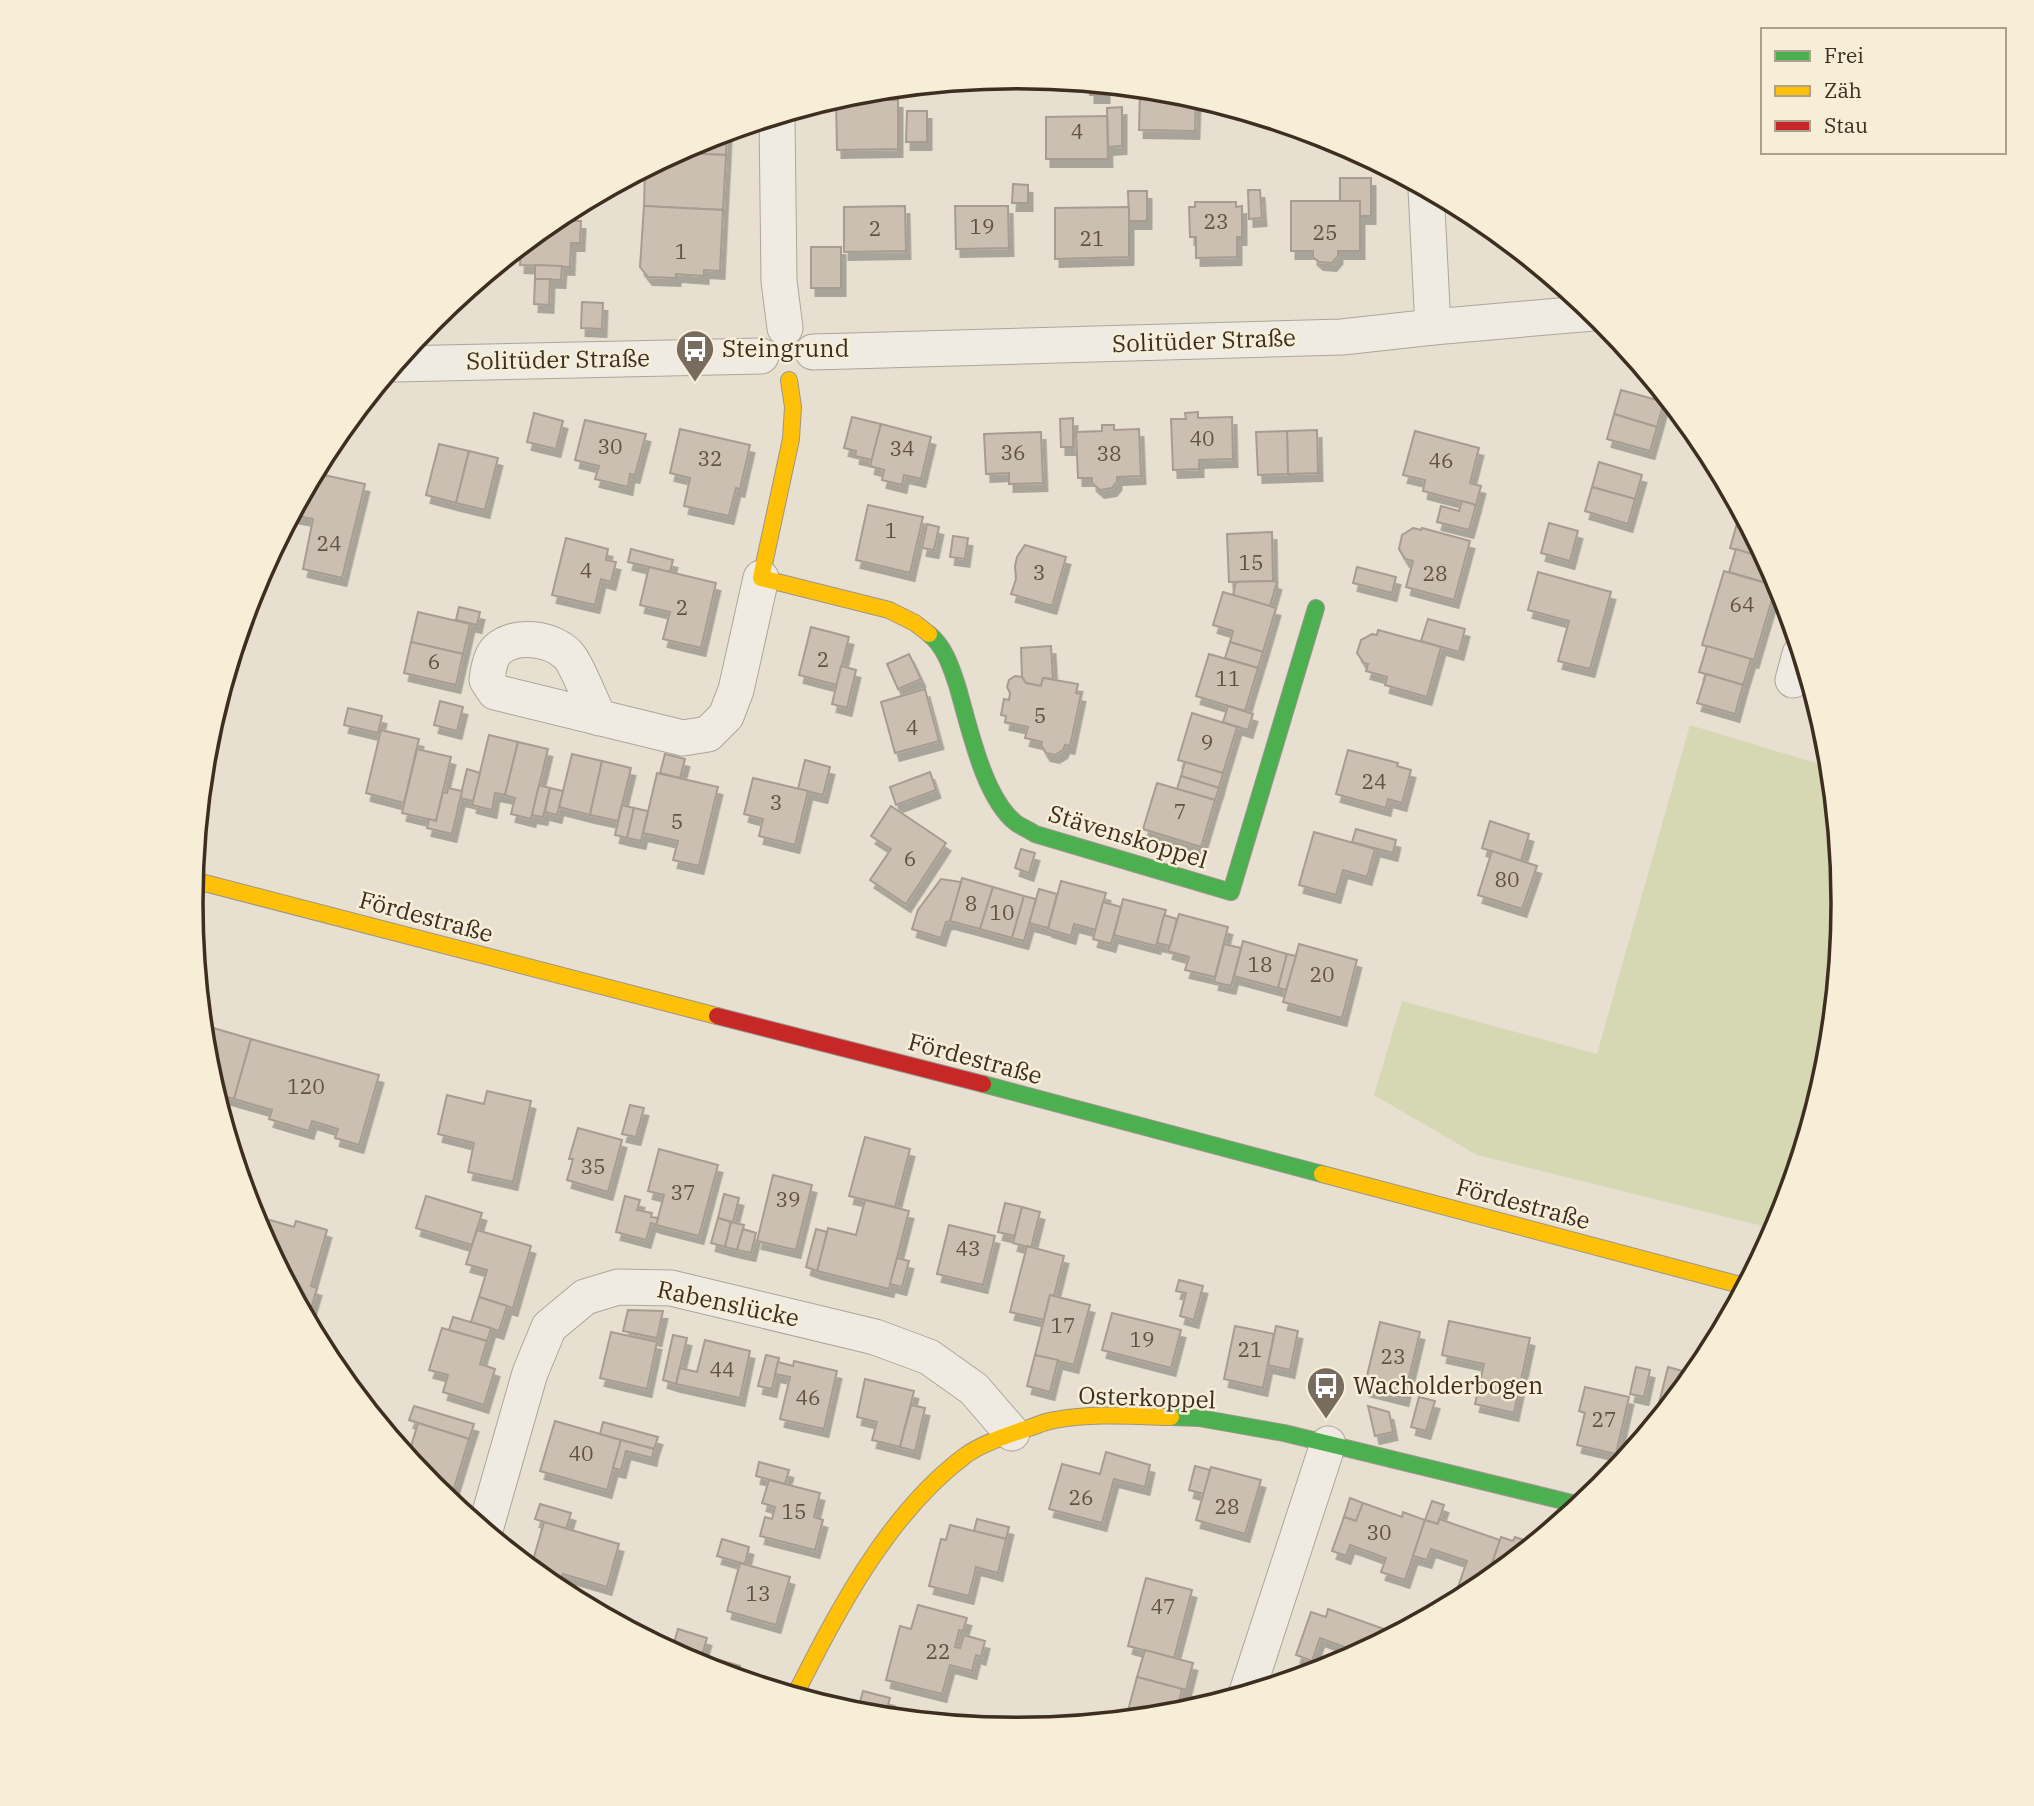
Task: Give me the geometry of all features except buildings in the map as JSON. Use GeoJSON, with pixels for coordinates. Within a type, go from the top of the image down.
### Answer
{"type":"FeatureCollection","features":[{"type":"Feature","properties":{"kind":"street"},"geometry":{"type":"LineString","coordinates":[[776,126],[779,281],[785,328]]}},
{"type":"Feature","properties":{"kind":"street"},"geometry":{"type":"LineString","coordinates":[[1426,200],[1433,327]]}},
{"type":"Feature","properties":{"kind":"street","name":"Solitüder Straße"},"geometry":{"type":"LineString","coordinates":[[813,352],[1342,337],[1578,314]]}},
{"type":"Feature","properties":{"kind":"street"},"geometry":{"type":"LineString","coordinates":[[785,328],[804,334],[813,352],[807,371],[789,380],[779,379],[770,373],[761,356],[767,337],[775,330],[785,328]]}},
{"type":"Feature","properties":{"kind":"street","name":"Solitüder Straße"},"geometry":{"type":"LineString","coordinates":[[407,364],[761,356]]}},
{"type":"Feature","properties":{"kind":"street"},"geometry":{"type":"LineString","coordinates":[[599,718],[683,738],[708,734],[726,716],[736,690],[791,439],[793,407],[789,380]]}},
{"type":"Feature","properties":{"kind":"street","name":"Stävenskoppel"},"geometry":{"type":"LineString","coordinates":[[761,578],[890,610],[915,623],[934,638],[949,660],[984,775],[999,804],[1015,822],[1035,834],[1231,892],[1316,608]]}},
{"type":"Feature","properties":{"kind":"street","name":"Fördestraße"},"geometry":{"type":"LineString","coordinates":[[204,883],[1036,1098],[1736,1284]]}},
{"type":"Feature","properties":{"kind":"street","name":"Rabenslücke"},"geometry":{"type":"LineString","coordinates":[[488,1521],[530,1373],[549,1327],[585,1297],[618,1287],[671,1287],[875,1337],[929,1357],[974,1390],[1012,1433]]}},
{"type":"Feature","properties":{"kind":"street","name":"Osterkoppel"},"geometry":{"type":"LineString","coordinates":[[799,1687],[821,1642],[878,1549],[924,1492],[968,1454],[1012,1433],[1053,1420],[1108,1415],[1199,1418],[1284,1433],[1567,1502]]}},
{"type":"Feature","properties":{"kind":"street"},"geometry":{"type":"LineString","coordinates":[[1250,1682],[1328,1444]]}},
{"type":"Feature","properties":{"kind":"green space"},"geometry":{"type":"Polygon","coordinates":[[[1690,725],[1818,764],[1829,850],[1831,903],[1824,1009],[1803,1114],[1788,1165],[1764,1226],[1477,1155],[1374,1095],[1402,1001],[1597,1054],[1690,725]]]}},
{"type":"Feature","properties":{"kind":"traffic: fast"},"geometry":{"type":"LineString","coordinates":[[929,634],[950,664],[986,778],[1004,811],[1016,823],[1035,834],[1231,892],[1316,608]]}},
{"type":"Feature","properties":{"kind":"traffic: fast"},"geometry":{"type":"LineString","coordinates":[[983,1084],[1322,1174]]}},
{"type":"Feature","properties":{"kind":"traffic: fast"},"geometry":{"type":"LineString","coordinates":[[1171,1417],[1199,1418],[1284,1433],[1567,1502]]}},
{"type":"Feature","properties":{"kind":"traffic: slow"},"geometry":{"type":"LineString","coordinates":[[789,380],[793,407],[791,439],[761,578],[889,610],[915,623],[929,634]]}},
{"type":"Feature","properties":{"kind":"traffic: slow"},"geometry":{"type":"LineString","coordinates":[[204,883],[717,1016]]}},
{"type":"Feature","properties":{"kind":"traffic: slow"},"geometry":{"type":"LineString","coordinates":[[1322,1174],[1736,1284]]}},
{"type":"Feature","properties":{"kind":"traffic: slow"},"geometry":{"type":"LineString","coordinates":[[799,1687],[847,1597],[889,1534],[938,1478],[966,1455],[997,1439],[1052,1421],[1098,1416],[1171,1417]]}},
{"type":"Feature","properties":{"kind":"traffic: jam"},"geometry":{"type":"LineString","coordinates":[[717,1016],[983,1084]]}},
{"type":"Feature","properties":{"kind":"place","name":"Steingrund"},"geometry":{"type":"Point","coordinates":[695,383]}},
{"type":"Feature","properties":{"kind":"place","name":"Wacholderbogen"},"geometry":{"type":"Point","coordinates":[1326,1420]}}]}
